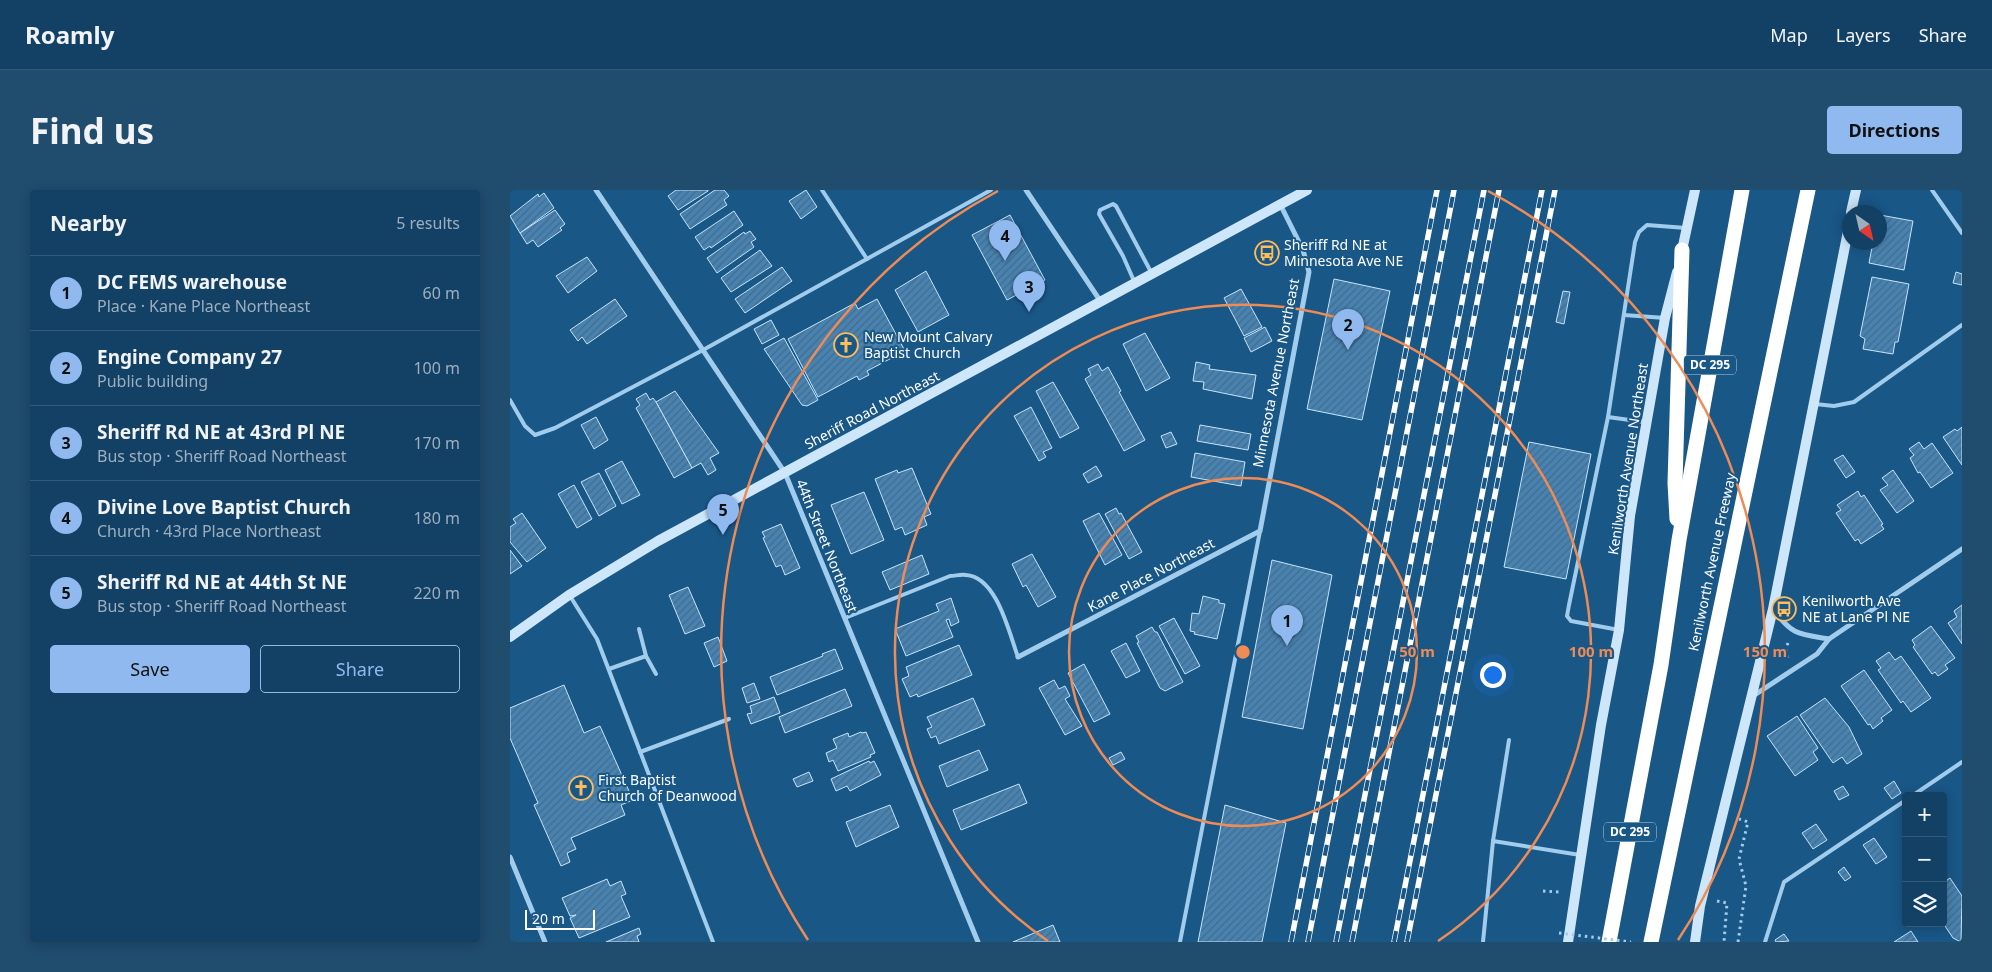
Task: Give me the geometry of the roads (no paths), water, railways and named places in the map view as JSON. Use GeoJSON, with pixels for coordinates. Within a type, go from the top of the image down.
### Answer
{"type":"FeatureCollection","features":[{"type":"Feature","properties":{"kind":"highway","name":"DC 295"},"geometry":{"type":"LineString","coordinates":[[1609,942],[1661,665],[1679,540],[1742,190]]}},
{"type":"Feature","properties":{"kind":"highway","name":"Kenilworth Avenue Freeway"},"geometry":{"type":"LineString","coordinates":[[1651,942],[1808,190]]}},
{"type":"Feature","properties":{"kind":"highway"},"geometry":{"type":"LineString","coordinates":[[1679,540],[1674,484],[1682,250]]}},
{"type":"Feature","properties":{"kind":"main road"},"geometry":{"type":"LineString","coordinates":[[1281,206],[1307,190]]}},
{"type":"Feature","properties":{"kind":"main road","name":"Kenilworth Avenue Northeast"},"geometry":{"type":"LineString","coordinates":[[1568,942],[1580,855],[1619,630],[1630,516],[1665,318],[1695,190]]}},
{"type":"Feature","properties":{"kind":"main road"},"geometry":{"type":"LineString","coordinates":[[1853,205],[1856,190]]}},
{"type":"Feature","properties":{"kind":"main road","name":"Sheriff Road Northeast"},"geometry":{"type":"LineString","coordinates":[[510,637],[569,595],[658,541],[1281,206]]}},
{"type":"Feature","properties":{"kind":"main road"},"geometry":{"type":"LineString","coordinates":[[1694,942],[1704,887],[1739,739],[1753,696],[1773,609],[1844,250]]}},
{"type":"Feature","properties":{"kind":"street","name":"44th Street Northeast"},"geometry":{"type":"LineString","coordinates":[[596,190],[785,473],[978,942]]}},
{"type":"Feature","properties":{"kind":"street"},"geometry":{"type":"LineString","coordinates":[[1026,190],[1101,302]]}},
{"type":"Feature","properties":{"kind":"street","name":"Minnesota Avenue Northeast"},"geometry":{"type":"LineString","coordinates":[[1260,530],[1309,272],[1303,250],[1281,206]]}},
{"type":"Feature","properties":{"kind":"street","name":"Kane Place Northeast"},"geometry":{"type":"LineString","coordinates":[[1018,657],[1260,530]]}},
{"type":"Feature","properties":{"kind":"street"},"geometry":{"type":"LineString","coordinates":[[1753,696],[1817,654],[1829,639],[1962,549]]}},
{"type":"Feature","properties":{"kind":"street"},"geometry":{"type":"LineString","coordinates":[[1773,609],[1786,626],[1792,630],[1829,639]]}},
{"type":"Feature","properties":{"kind":"street"},"geometry":{"type":"LineString","coordinates":[[510,857],[545,942]]}},
{"type":"Feature","properties":{"kind":"lane"},"geometry":{"type":"LineString","coordinates":[[822,190],[867,259]]}},
{"type":"Feature","properties":{"kind":"lane"},"geometry":{"type":"LineString","coordinates":[[510,400],[525,426],[534,435],[555,428],[703,350],[990,190]]}},
{"type":"Feature","properties":{"kind":"lane"},"geometry":{"type":"LineString","coordinates":[[1932,190],[1962,232]]}},
{"type":"Feature","properties":{"kind":"lane"},"geometry":{"type":"LineString","coordinates":[[1135,284],[1123,256],[1099,214],[1100,210],[1113,204],[1116,206],[1152,274]]}},
{"type":"Feature","properties":{"kind":"lane"},"geometry":{"type":"LineString","coordinates":[[1619,630],[1571,621],[1567,616],[1608,417],[1635,242],[1639,232],[1647,226],[1687,228]]}},
{"type":"Feature","properties":{"kind":"lane"},"geometry":{"type":"LineString","coordinates":[[1624,315],[1665,318]]}},
{"type":"Feature","properties":{"kind":"lane"},"geometry":{"type":"LineString","coordinates":[[1813,404],[1834,406],[1854,402],[1962,325]]}},
{"type":"Feature","properties":{"kind":"lane"},"geometry":{"type":"LineString","coordinates":[[1608,417],[1647,422]]}},
{"type":"Feature","properties":{"kind":"lane"},"geometry":{"type":"LineString","coordinates":[[1180,942],[1260,530]]}},
{"type":"Feature","properties":{"kind":"lane"},"geometry":{"type":"LineString","coordinates":[[845,618],[950,576],[967,575],[988,586],[998,603],[1018,657]]}},
{"type":"Feature","properties":{"kind":"lane"},"geometry":{"type":"LineString","coordinates":[[569,595],[597,639],[713,942]]}},
{"type":"Feature","properties":{"kind":"lane"},"geometry":{"type":"LineString","coordinates":[[639,629],[646,656],[656,674]]}},
{"type":"Feature","properties":{"kind":"lane"},"geometry":{"type":"LineString","coordinates":[[609,670],[646,656]]}},
{"type":"Feature","properties":{"kind":"lane"},"geometry":{"type":"LineString","coordinates":[[640,752],[729,719]]}},
{"type":"Feature","properties":{"kind":"lane"},"geometry":{"type":"LineString","coordinates":[[1483,942],[1493,840],[1509,740]]}},
{"type":"Feature","properties":{"kind":"lane"},"geometry":{"type":"LineString","coordinates":[[1918,792],[1962,762]]}},
{"type":"Feature","properties":{"kind":"lane"},"geometry":{"type":"LineString","coordinates":[[1765,942],[1784,882],[1902,803]]}},
{"type":"Feature","properties":{"kind":"lane"},"geometry":{"type":"LineString","coordinates":[[1493,840],[1580,855]]}},
{"type":"Feature","properties":{"kind":"railway"},"geometry":{"type":"LineString","coordinates":[[1291,942],[1437,190]]}},
{"type":"Feature","properties":{"kind":"railway"},"geometry":{"type":"LineString","coordinates":[[1308,942],[1454,190]]}},
{"type":"Feature","properties":{"kind":"railway"},"geometry":{"type":"LineString","coordinates":[[1336,942],[1484,190]]}},
{"type":"Feature","properties":{"kind":"railway"},"geometry":{"type":"LineString","coordinates":[[1352,942],[1499,190]]}},
{"type":"Feature","properties":{"kind":"railway"},"geometry":{"type":"LineString","coordinates":[[1394,942],[1542,190]]}},
{"type":"Feature","properties":{"kind":"railway"},"geometry":{"type":"LineString","coordinates":[[1407,942],[1555,190]]}},
{"type":"Feature","properties":{"kind":"place","name":"Sheriff Rd NE at Minnesota Ave NE"},"geometry":{"type":"Point","coordinates":[1267,253]}},
{"type":"Feature","properties":{"kind":"place","name":"Divine Love Baptist Church"},"geometry":{"type":"Point","coordinates":[1005,261]}},
{"type":"Feature","properties":{"kind":"place","name":"Sheriff Rd NE at 43rd Pl NE"},"geometry":{"type":"Point","coordinates":[1029,312]}},
{"type":"Feature","properties":{"kind":"place","name":"New Mount Calvary Baptist Church"},"geometry":{"type":"Point","coordinates":[846,345]}},
{"type":"Feature","properties":{"kind":"place","name":"Engine Company 27"},"geometry":{"type":"Point","coordinates":[1348,350]}},
{"type":"Feature","properties":{"kind":"place","name":"Sheriff Rd NE at 44th St NE"},"geometry":{"type":"Point","coordinates":[723,535]}},
{"type":"Feature","properties":{"kind":"place","name":"Kenilworth Ave NE at Lane Pl NE"},"geometry":{"type":"Point","coordinates":[1784,609]}},
{"type":"Feature","properties":{"kind":"place","name":"DC FEMS warehouse"},"geometry":{"type":"Point","coordinates":[1287,646]}},
{"type":"Feature","properties":{"kind":"place","name":"First Baptist Church of Deanwood"},"geometry":{"type":"Point","coordinates":[581,788]}}]}
